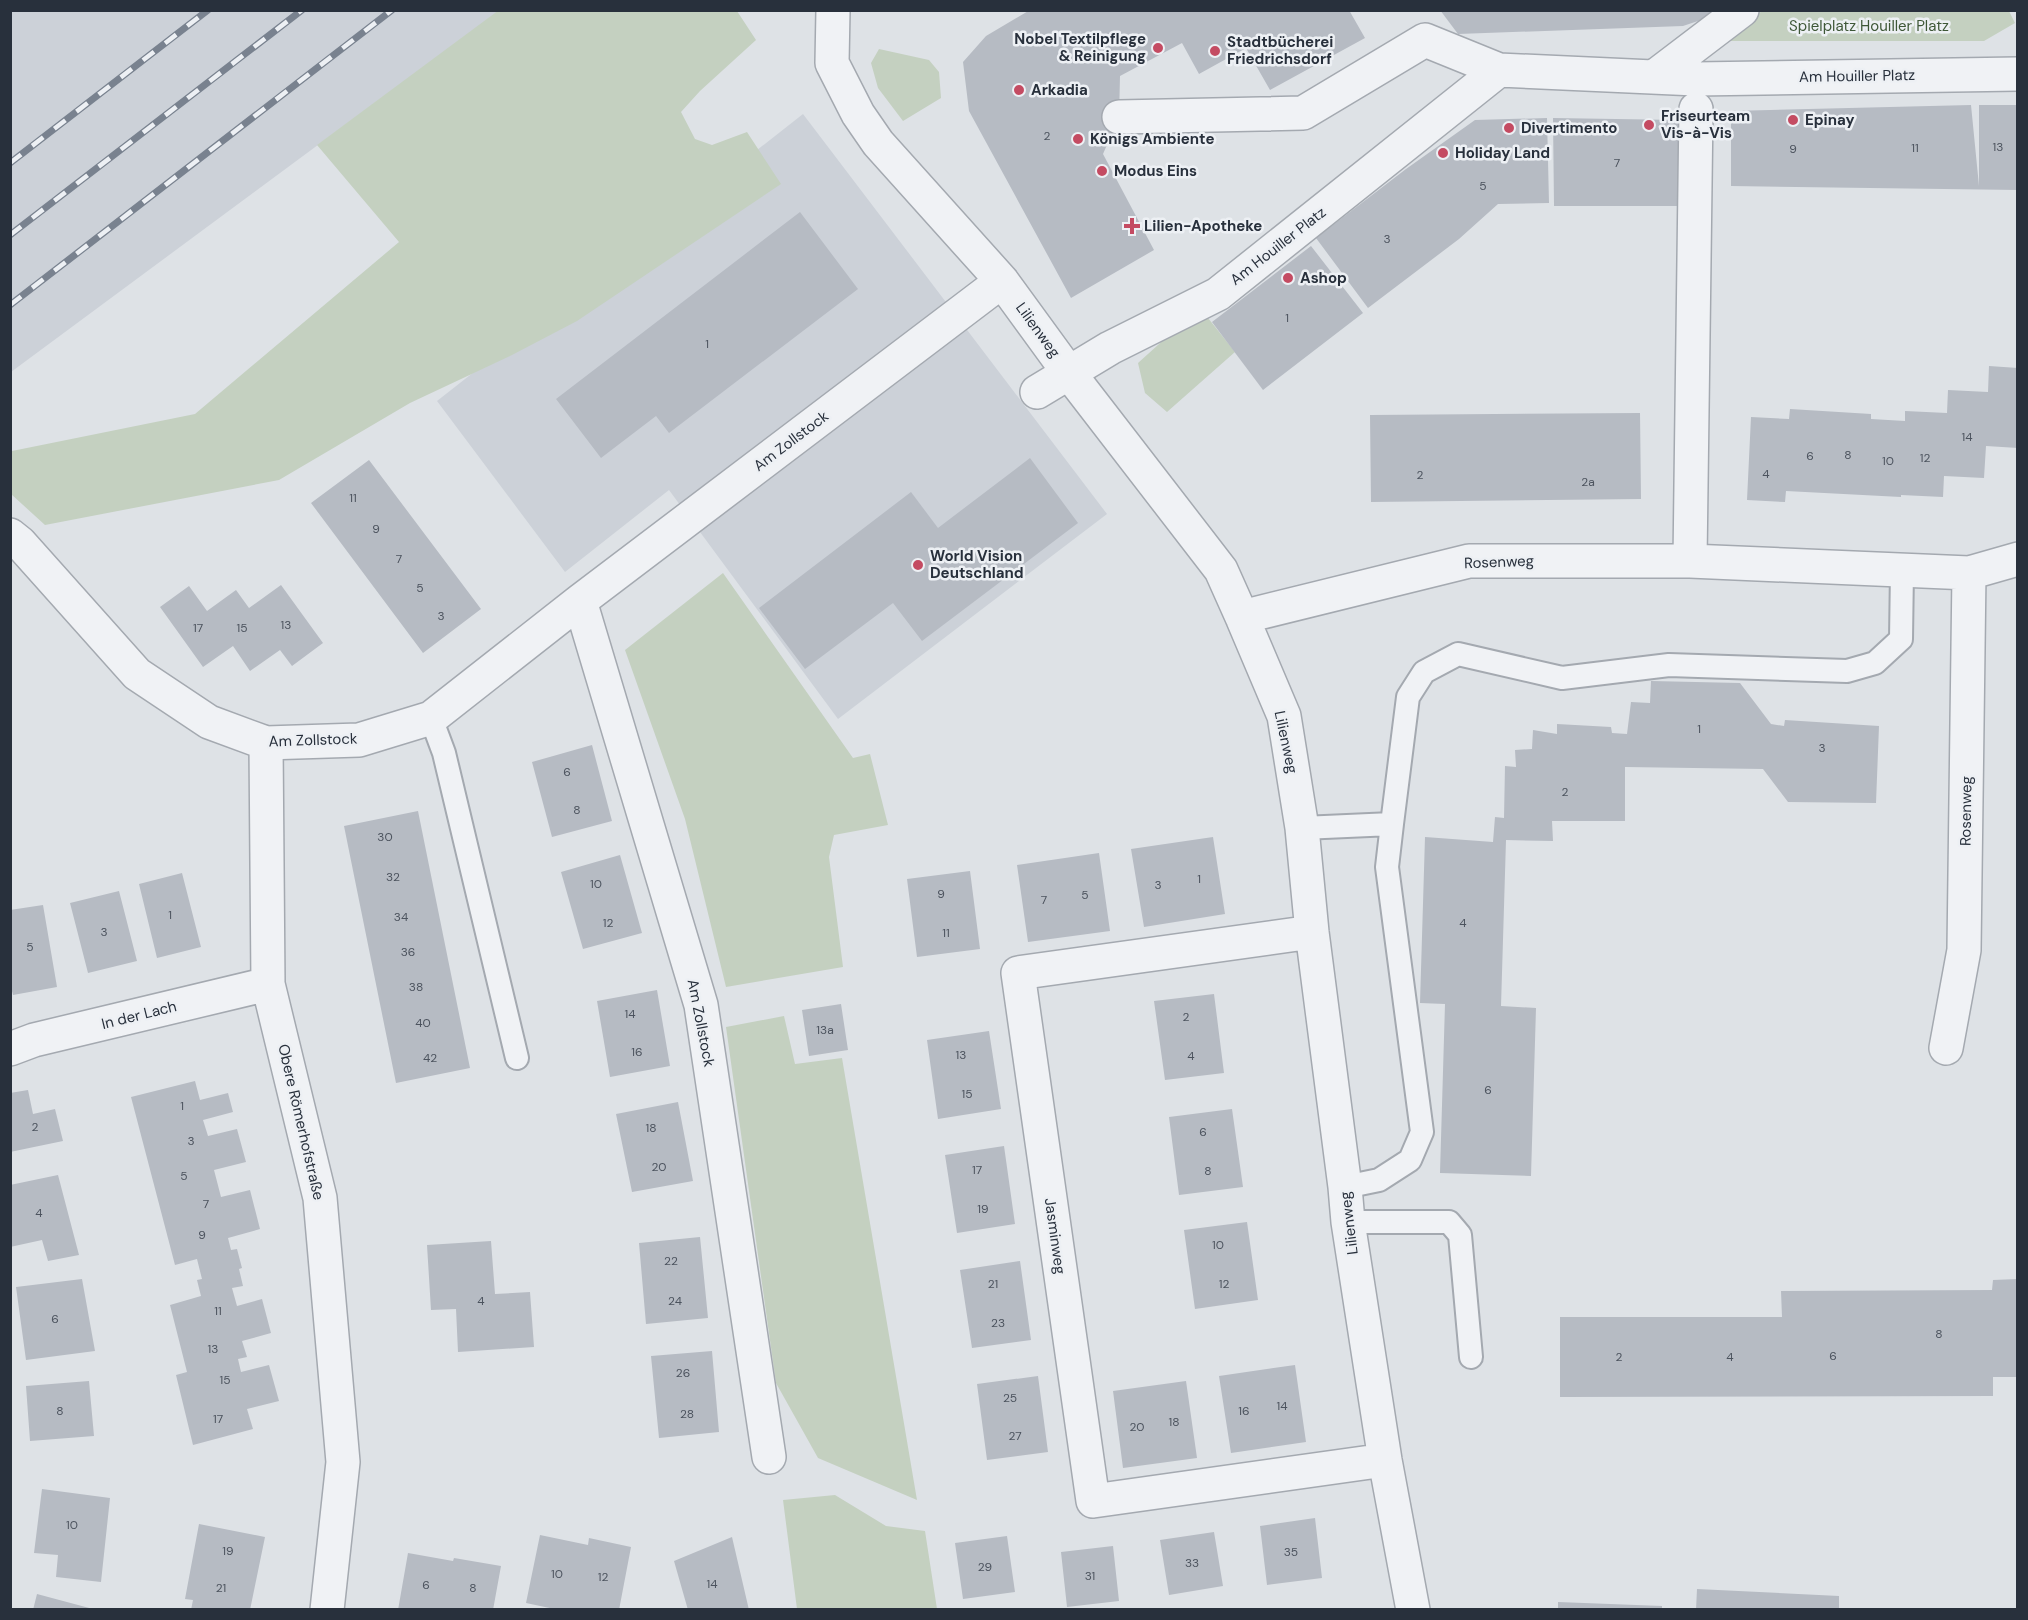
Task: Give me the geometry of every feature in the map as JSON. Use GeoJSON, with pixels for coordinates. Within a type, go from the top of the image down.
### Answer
{"type":"FeatureCollection","features":[{"type":"Feature","properties":{"kind":"street","name":"Lilienweg"},"geometry":{"type":"LineString","coordinates":[[833,10],[832,63],[858,114],[878,143],[1002,281],[1221,570],[1284,716],[1302,828],[1312,932],[1348,1222],[1385,1460],[1413,1610]]}},
{"type":"Feature","properties":{"kind":"street"},"geometry":{"type":"LineString","coordinates":[[1654,77],[1742,10]]}},
{"type":"Feature","properties":{"kind":"street","name":"Am Houiller Platz"},"geometry":{"type":"LineString","coordinates":[[1119,117],[1303,112],[1425,40],[1499,70],[1654,77],[1696,94],[2018,74]]}},
{"type":"Feature","properties":{"kind":"street","name":"Am Houiller Platz"},"geometry":{"type":"LineString","coordinates":[[1037,392],[1110,348],[1218,294],[1499,70]]}},
{"type":"Feature","properties":{"kind":"street"},"geometry":{"type":"LineString","coordinates":[[1690,561],[1696,94]]}},
{"type":"Feature","properties":{"kind":"street","name":"Am Zollstock"},"geometry":{"type":"LineString","coordinates":[[10,534],[137,674],[209,722],[266,743],[359,740],[431,718],[580,601],[1002,281]]}},
{"type":"Feature","properties":{"kind":"street","name":"Rosenweg"},"geometry":{"type":"LineString","coordinates":[[1242,617],[1469,561],[1690,561],[1969,573],[2018,559]]}},
{"type":"Feature","properties":{"kind":"street","name":"Rosenweg"},"geometry":{"type":"LineString","coordinates":[[1946,1048],[1964,950],[1969,573]]}},
{"type":"Feature","properties":{"kind":"street","name":"Am Zollstock"},"geometry":{"type":"LineString","coordinates":[[580,601],[701,1005],[770,1457]]}},
{"type":"Feature","properties":{"kind":"street","name":"Obere Römerhofstraße"},"geometry":{"type":"LineString","coordinates":[[266,743],[268,984],[320,1198],[343,1462],[327,1610]]}},
{"type":"Feature","properties":{"kind":"street","name":"Jasminweg"},"geometry":{"type":"LineString","coordinates":[[1312,932],[1018,973],[1093,1501],[1385,1460]]}},
{"type":"Feature","properties":{"kind":"street","name":"In der Lach"},"geometry":{"type":"LineString","coordinates":[[10,1049],[34,1040],[268,984]]}},
{"type":"Feature","properties":{"kind":"lane"},"geometry":{"type":"LineString","coordinates":[[1345,1187],[1379,1180],[1410,1161],[1422,1132],[1388,867],[1408,696],[1424,672],[1458,654],[1562,678],[1670,665],[1846,671],[1875,663],[1901,639],[1902,570]]}},
{"type":"Feature","properties":{"kind":"lane"},"geometry":{"type":"LineString","coordinates":[[431,718],[444,753],[517,1058]]}},
{"type":"Feature","properties":{"kind":"lane"},"geometry":{"type":"LineString","coordinates":[[1302,828],[1392,824]]}},
{"type":"Feature","properties":{"kind":"lane"},"geometry":{"type":"LineString","coordinates":[[1348,1222],[1449,1222],[1460,1235],[1471,1357]]}},
{"type":"Feature","properties":{"kind":"shaded area"},"geometry":{"type":"Polygon","coordinates":[[[11,11],[499,11],[11,372],[11,11]]]}},
{"type":"Feature","properties":{"kind":"shaded area"},"geometry":{"type":"Polygon","coordinates":[[[803,114],[1107,514],[838,719],[669,490],[565,572],[437,401],[803,114]]]}},
{"type":"Feature","properties":{"kind":"green space"},"geometry":{"type":"Polygon","coordinates":[[[499,10],[737,11],[756,40],[700,91],[681,112],[695,139],[712,145],[747,132],[781,184],[577,321],[512,355],[410,403],[279,480],[45,525],[11,494],[12,451],[195,414],[399,242],[317,145],[499,10]]]}},
{"type":"Feature","properties":{"kind":"green space","name":"Spielplatz Houiller Platz"},"geometry":{"type":"Polygon","coordinates":[[[1762,11],[2009,11],[2015,23],[1984,41],[1723,41],[1762,11]]]}},
{"type":"Feature","properties":{"kind":"green space"},"geometry":{"type":"Polygon","coordinates":[[[879,49],[929,60],[939,72],[941,98],[903,121],[878,88],[871,63],[879,49]]]}},
{"type":"Feature","properties":{"kind":"green space"},"geometry":{"type":"Polygon","coordinates":[[[1208,318],[1235,352],[1167,412],[1145,393],[1138,363],[1179,326],[1208,318]]]}},
{"type":"Feature","properties":{"kind":"green space"},"geometry":{"type":"Polygon","coordinates":[[[723,573],[853,758],[870,754],[888,825],[834,835],[829,857],[843,967],[726,987],[685,819],[625,650],[723,573]]]}},
{"type":"Feature","properties":{"kind":"green space"},"geometry":{"type":"Polygon","coordinates":[[[784,1016],[795,1064],[842,1058],[917,1500],[818,1458],[776,1383],[726,1027],[784,1016]]]}},
{"type":"Feature","properties":{"kind":"green space"},"geometry":{"type":"Polygon","coordinates":[[[835,1495],[886,1526],[925,1531],[937,1609],[797,1609],[783,1500],[835,1495]]]}},
{"type":"Feature","properties":{"kind":"building"},"geometry":{"type":"Polygon","coordinates":[[[1030,10],[1349,10],[1365,38],[1270,90],[1246,48],[1199,74],[1182,43],[1120,76],[1119,117],[1103,154],[1154,250],[1071,298],[969,111],[963,62],[986,36],[1030,10]]]}},
{"type":"Feature","properties":{"kind":"building"},"geometry":{"type":"Polygon","coordinates":[[[1440,10],[1719,10],[1713,16],[1683,26],[1458,34],[1440,10]]]}},
{"type":"Feature","properties":{"kind":"building"},"geometry":{"type":"Polygon","coordinates":[[[1971,105],[1979,186],[1979,105],[2018,105],[2018,190],[1731,186],[1731,111],[1971,105]]]}},
{"type":"Feature","properties":{"kind":"building"},"geometry":{"type":"Polygon","coordinates":[[[1547,118],[1549,203],[1498,204],[1459,239],[1368,308],[1316,238],[1475,120],[1547,118]]]}},
{"type":"Feature","properties":{"kind":"building"},"geometry":{"type":"Polygon","coordinates":[[[1553,118],[1679,120],[1681,206],[1554,206],[1553,118]]]}},
{"type":"Feature","properties":{"kind":"building"},"geometry":{"type":"Polygon","coordinates":[[[800,212],[858,289],[669,433],[656,416],[601,458],[556,399],[800,212]]]}},
{"type":"Feature","properties":{"kind":"building"},"geometry":{"type":"Polygon","coordinates":[[[1311,246],[1363,313],[1263,390],[1212,322],[1311,246]]]}},
{"type":"Feature","properties":{"kind":"building"},"geometry":{"type":"Polygon","coordinates":[[[1989,366],[2018,368],[2018,448],[1986,446],[1984,478],[1944,476],[1943,497],[1786,491],[1785,502],[1747,500],[1751,417],[1789,419],[1790,409],[1871,414],[1871,419],[1905,421],[1905,411],[1947,413],[1948,390],[1988,392],[1989,366]]]}},
{"type":"Feature","properties":{"kind":"building"},"geometry":{"type":"Polygon","coordinates":[[[1640,413],[1641,499],[1371,502],[1370,415],[1640,413]]]}},
{"type":"Feature","properties":{"kind":"building","name":"World Vision Deutschland"},"geometry":{"type":"Polygon","coordinates":[[[1030,458],[1078,523],[922,641],[893,603],[805,669],[759,608],[911,492],[938,528],[1030,458]]]}},
{"type":"Feature","properties":{"kind":"building"},"geometry":{"type":"Polygon","coordinates":[[[369,460],[481,609],[423,653],[311,503],[369,460]]]}},
{"type":"Feature","properties":{"kind":"building"},"geometry":{"type":"Polygon","coordinates":[[[281,585],[323,643],[292,666],[280,650],[250,671],[233,646],[203,667],[160,607],[189,586],[207,611],[236,590],[249,608],[281,585]]]}},
{"type":"Feature","properties":{"kind":"building"},"geometry":{"type":"Polygon","coordinates":[[[1651,681],[1740,683],[1771,724],[1784,726],[1785,720],[1879,726],[1876,803],[1788,802],[1763,769],[1625,767],[1625,821],[1552,821],[1553,841],[1506,840],[1501,1006],[1536,1008],[1531,1176],[1440,1173],[1445,1004],[1420,1003],[1425,837],[1493,842],[1495,817],[1504,818],[1505,766],[1516,767],[1515,750],[1532,749],[1533,730],[1557,734],[1557,724],[1611,727],[1612,733],[1627,734],[1631,702],[1650,703],[1651,681]]]}},
{"type":"Feature","properties":{"kind":"building"},"geometry":{"type":"Polygon","coordinates":[[[592,745],[612,821],[552,837],[532,762],[592,745]]]}},
{"type":"Feature","properties":{"kind":"building"},"geometry":{"type":"Polygon","coordinates":[[[418,811],[470,1068],[396,1083],[344,826],[418,811]]]}},
{"type":"Feature","properties":{"kind":"building"},"geometry":{"type":"Polygon","coordinates":[[[1213,837],[1225,914],[1144,927],[1131,849],[1213,837]]]}},
{"type":"Feature","properties":{"kind":"building"},"geometry":{"type":"Polygon","coordinates":[[[1099,853],[1110,931],[1028,942],[1017,865],[1099,853]]]}},
{"type":"Feature","properties":{"kind":"building"},"geometry":{"type":"Polygon","coordinates":[[[620,855],[642,933],[583,949],[561,872],[620,855]]]}},
{"type":"Feature","properties":{"kind":"building"},"geometry":{"type":"Polygon","coordinates":[[[970,871],[980,949],[917,957],[907,879],[970,871]]]}},
{"type":"Feature","properties":{"kind":"building"},"geometry":{"type":"Polygon","coordinates":[[[182,873],[201,947],[157,958],[139,884],[182,873]]]}},
{"type":"Feature","properties":{"kind":"building"},"geometry":{"type":"Polygon","coordinates":[[[119,891],[137,961],[88,973],[70,903],[119,891]]]}},
{"type":"Feature","properties":{"kind":"building"},"geometry":{"type":"Polygon","coordinates":[[[43,905],[57,987],[13,995],[10,983],[10,910],[43,905]]]}},
{"type":"Feature","properties":{"kind":"building"},"geometry":{"type":"Polygon","coordinates":[[[657,990],[670,1066],[610,1077],[597,1001],[657,990]]]}},
{"type":"Feature","properties":{"kind":"building"},"geometry":{"type":"Polygon","coordinates":[[[1214,994],[1224,1073],[1165,1080],[1154,1001],[1214,994]]]}},
{"type":"Feature","properties":{"kind":"building"},"geometry":{"type":"Polygon","coordinates":[[[841,1004],[848,1050],[809,1056],[802,1010],[841,1004]]]}},
{"type":"Feature","properties":{"kind":"building"},"geometry":{"type":"Polygon","coordinates":[[[989,1031],[1001,1109],[938,1119],[927,1040],[989,1031]]]}},
{"type":"Feature","properties":{"kind":"building"},"geometry":{"type":"Polygon","coordinates":[[[195,1081],[200,1100],[228,1093],[233,1112],[203,1120],[208,1136],[237,1129],[246,1162],[214,1170],[221,1197],[250,1190],[260,1229],[228,1238],[231,1250],[237,1249],[242,1268],[239,1269],[243,1286],[232,1288],[237,1306],[262,1299],[271,1333],[242,1341],[247,1357],[238,1359],[241,1372],[269,1365],[279,1401],[247,1409],[253,1429],[193,1445],[176,1375],[187,1372],[170,1305],[201,1296],[197,1280],[202,1279],[197,1259],[175,1265],[131,1097],[195,1081]]]}},
{"type":"Feature","properties":{"kind":"building"},"geometry":{"type":"Polygon","coordinates":[[[28,1090],[33,1114],[55,1109],[63,1141],[10,1152],[10,1093],[28,1090]]]}},
{"type":"Feature","properties":{"kind":"building"},"geometry":{"type":"Polygon","coordinates":[[[678,1102],[693,1181],[632,1192],[616,1114],[678,1102]]]}},
{"type":"Feature","properties":{"kind":"building"},"geometry":{"type":"Polygon","coordinates":[[[1232,1109],[1243,1187],[1179,1195],[1169,1117],[1232,1109]]]}},
{"type":"Feature","properties":{"kind":"building"},"geometry":{"type":"Polygon","coordinates":[[[1004,1146],[1015,1224],[957,1233],[945,1155],[1004,1146]]]}},
{"type":"Feature","properties":{"kind":"building"},"geometry":{"type":"Polygon","coordinates":[[[58,1175],[79,1255],[48,1261],[42,1240],[10,1247],[10,1185],[58,1175]]]}},
{"type":"Feature","properties":{"kind":"building"},"geometry":{"type":"Polygon","coordinates":[[[1247,1222],[1258,1300],[1195,1309],[1184,1230],[1247,1222]]]}},
{"type":"Feature","properties":{"kind":"building"},"geometry":{"type":"Polygon","coordinates":[[[700,1237],[708,1318],[646,1324],[639,1243],[700,1237]]]}},
{"type":"Feature","properties":{"kind":"building"},"geometry":{"type":"Polygon","coordinates":[[[491,1241],[495,1294],[530,1292],[534,1347],[458,1352],[456,1309],[431,1310],[427,1245],[491,1241]]]}},
{"type":"Feature","properties":{"kind":"building"},"geometry":{"type":"Polygon","coordinates":[[[1020,1261],[1031,1340],[972,1348],[960,1270],[1020,1261]]]}},
{"type":"Feature","properties":{"kind":"building"},"geometry":{"type":"Polygon","coordinates":[[[82,1279],[95,1351],[26,1360],[16,1287],[82,1279]]]}},
{"type":"Feature","properties":{"kind":"building"},"geometry":{"type":"Polygon","coordinates":[[[2018,1279],[2018,1377],[1993,1377],[1993,1396],[1560,1397],[1560,1317],[1782,1317],[1781,1291],[1992,1290],[1993,1280],[2018,1279]]]}},
{"type":"Feature","properties":{"kind":"building"},"geometry":{"type":"Polygon","coordinates":[[[712,1351],[719,1432],[659,1438],[651,1356],[712,1351]]]}},
{"type":"Feature","properties":{"kind":"building"},"geometry":{"type":"Polygon","coordinates":[[[1295,1365],[1306,1442],[1231,1453],[1219,1376],[1295,1365]]]}},
{"type":"Feature","properties":{"kind":"building"},"geometry":{"type":"Polygon","coordinates":[[[1038,1376],[1048,1452],[987,1460],[977,1384],[1038,1376]]]}},
{"type":"Feature","properties":{"kind":"building"},"geometry":{"type":"Polygon","coordinates":[[[89,1381],[94,1436],[30,1441],[26,1386],[89,1381]]]}},
{"type":"Feature","properties":{"kind":"building"},"geometry":{"type":"Polygon","coordinates":[[[1186,1381],[1197,1458],[1123,1468],[1113,1391],[1186,1381]]]}},
{"type":"Feature","properties":{"kind":"building"},"geometry":{"type":"Polygon","coordinates":[[[42,1489],[110,1498],[101,1582],[56,1577],[58,1555],[34,1553],[42,1489]]]}},
{"type":"Feature","properties":{"kind":"building"},"geometry":{"type":"Polygon","coordinates":[[[1315,1518],[1322,1578],[1267,1585],[1260,1526],[1315,1518]]]}},
{"type":"Feature","properties":{"kind":"building"},"geometry":{"type":"Polygon","coordinates":[[[199,1524],[265,1537],[250,1610],[191,1610],[193,1600],[185,1599],[199,1524]]]}},
{"type":"Feature","properties":{"kind":"building"},"geometry":{"type":"Polygon","coordinates":[[[1214,1532],[1223,1586],[1169,1595],[1160,1540],[1214,1532]]]}},
{"type":"Feature","properties":{"kind":"building"},"geometry":{"type":"Polygon","coordinates":[[[540,1535],[588,1545],[589,1538],[631,1547],[619,1610],[575,1608],[575,1610],[559,1610],[526,1603],[540,1535]]]}},
{"type":"Feature","properties":{"kind":"building"},"geometry":{"type":"Polygon","coordinates":[[[1007,1536],[1015,1592],[963,1599],[955,1543],[1007,1536]]]}},
{"type":"Feature","properties":{"kind":"building"},"geometry":{"type":"Polygon","coordinates":[[[732,1537],[749,1610],[688,1610],[674,1561],[732,1537]]]}},
{"type":"Feature","properties":{"kind":"building"},"geometry":{"type":"Polygon","coordinates":[[[1113,1546],[1119,1601],[1067,1607],[1061,1552],[1113,1546]]]}},
{"type":"Feature","properties":{"kind":"building"},"geometry":{"type":"Polygon","coordinates":[[[408,1553],[501,1566],[493,1610],[398,1610],[408,1553]]]}},
{"type":"Feature","properties":{"kind":"building"},"geometry":{"type":"Polygon","coordinates":[[[1697,1589],[1839,1596],[1839,1610],[1696,1610],[1697,1589]]]}},
{"type":"Feature","properties":{"kind":"building"},"geometry":{"type":"Polygon","coordinates":[[[37,1594],[93,1609],[93,1610],[33,1610],[37,1594]]]}},
{"type":"Feature","properties":{"kind":"building"},"geometry":{"type":"Polygon","coordinates":[[[1558,1602],[1662,1606],[1662,1610],[1558,1610],[1558,1602]]]}},
{"type":"Feature","properties":{"kind":"railway"},"geometry":{"type":"LineString","coordinates":[[10,163],[208,10]]}},
{"type":"Feature","properties":{"kind":"railway"},"geometry":{"type":"LineString","coordinates":[[10,235],[302,10]]}},
{"type":"Feature","properties":{"kind":"railway"},"geometry":{"type":"LineString","coordinates":[[10,305],[392,10]]}},
{"type":"Feature","properties":{"kind":"place","name":"Nobel Textilpflege & Reinigung"},"geometry":{"type":"Point","coordinates":[1158,48]}},
{"type":"Feature","properties":{"kind":"place","name":"Stadtbücherei Friedrichsdorf"},"geometry":{"type":"Point","coordinates":[1215,51]}},
{"type":"Feature","properties":{"kind":"place","name":"Arkadia"},"geometry":{"type":"Point","coordinates":[1019,90]}},
{"type":"Feature","properties":{"kind":"place","name":"Epinay"},"geometry":{"type":"Point","coordinates":[1793,120]}},
{"type":"Feature","properties":{"kind":"place","name":"Friseurteam Vis-à-Vis"},"geometry":{"type":"Point","coordinates":[1649,125]}},
{"type":"Feature","properties":{"kind":"place","name":"Divertimento"},"geometry":{"type":"Point","coordinates":[1509,128]}},
{"type":"Feature","properties":{"kind":"place","name":"Königs Ambiente"},"geometry":{"type":"Point","coordinates":[1078,139]}},
{"type":"Feature","properties":{"kind":"place","name":"Holiday Land"},"geometry":{"type":"Point","coordinates":[1443,153]}},
{"type":"Feature","properties":{"kind":"place","name":"Modus Eins"},"geometry":{"type":"Point","coordinates":[1102,171]}},
{"type":"Feature","properties":{"kind":"place","name":"Lilien-Apotheke"},"geometry":{"type":"Point","coordinates":[1132,226]}},
{"type":"Feature","properties":{"kind":"place","name":"Ashop"},"geometry":{"type":"Point","coordinates":[1288,278]}},
{"type":"Feature","properties":{"kind":"place","name":"World Vision Deutschland"},"geometry":{"type":"Point","coordinates":[918,565]}}]}
